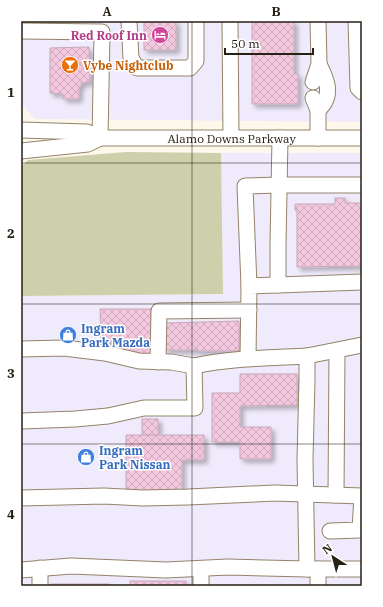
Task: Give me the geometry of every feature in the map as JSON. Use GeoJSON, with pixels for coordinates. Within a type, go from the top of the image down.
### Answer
{"type":"FeatureCollection","features":[{"type":"Feature","properties":{"kind":"street"},"geometry":{"type":"LineString","coordinates":[[129,21],[131,58],[137,68],[190,68],[196,61],[196,21]]}},
{"type":"Feature","properties":{"kind":"street"},"geometry":{"type":"LineString","coordinates":[[230,21],[231,138]]}},
{"type":"Feature","properties":{"kind":"street"},"geometry":{"type":"LineString","coordinates":[[313,82],[319,64],[318,21]]}},
{"type":"Feature","properties":{"kind":"street"},"geometry":{"type":"LineString","coordinates":[[356,21],[358,88],[362,92]]}},
{"type":"Feature","properties":{"kind":"street"},"geometry":{"type":"LineString","coordinates":[[21,31],[102,32],[100,138]]}},
{"type":"Feature","properties":{"kind":"street"},"geometry":{"type":"LineString","coordinates":[[318,138],[315,104],[324,105],[328,98],[327,80],[319,64]]}},
{"type":"Feature","properties":{"kind":"street","name":"Alamo Downs Parkway"},"geometry":{"type":"LineString","coordinates":[[21,130],[87,132],[100,138],[362,138]]}},
{"type":"Feature","properties":{"kind":"street","name":"Alamo Downs Parkway"},"geometry":{"type":"LineString","coordinates":[[21,151],[88,144],[100,138]]}},
{"type":"Feature","properties":{"kind":"street"},"geometry":{"type":"LineString","coordinates":[[278,286],[280,138]]}},
{"type":"Feature","properties":{"kind":"street"},"geometry":{"type":"LineString","coordinates":[[248,358],[249,286],[245,186],[362,185]]}},
{"type":"Feature","properties":{"kind":"street"},"geometry":{"type":"LineString","coordinates":[[249,286],[362,282]]}},
{"type":"Feature","properties":{"kind":"street"},"geometry":{"type":"LineString","coordinates":[[158,362],[159,311],[249,310]]}},
{"type":"Feature","properties":{"kind":"street"},"geometry":{"type":"LineString","coordinates":[[21,349],[64,348],[105,353],[139,361],[171,362],[194,366],[248,358],[307,356],[362,345]]}},
{"type":"Feature","properties":{"kind":"street"},"geometry":{"type":"LineString","coordinates":[[336,495],[337,351]]}},
{"type":"Feature","properties":{"kind":"street"},"geometry":{"type":"LineString","coordinates":[[307,356],[305,493],[313,569],[318,586]]}},
{"type":"Feature","properties":{"kind":"street"},"geometry":{"type":"LineString","coordinates":[[21,421],[108,416],[144,408],[195,408],[194,366]]}},
{"type":"Feature","properties":{"kind":"street"},"geometry":{"type":"LineString","coordinates":[[21,498],[98,496],[144,498],[305,493],[362,496],[360,530],[330,531]]}},
{"type":"Feature","properties":{"kind":"street"},"geometry":{"type":"LineString","coordinates":[[21,570],[71,566],[166,570],[228,567],[362,569]]}},
{"type":"Feature","properties":{"kind":"street"},"geometry":{"type":"LineString","coordinates":[[40,568],[40,586]]}},
{"type":"Feature","properties":{"kind":"street"},"geometry":{"type":"LineString","coordinates":[[201,569],[201,586]]}},
{"type":"Feature","properties":{"kind":"shaded area"},"geometry":{"type":"Polygon","coordinates":[[[22,21],[362,21],[362,122],[35,119],[22,105],[22,21]]]}},
{"type":"Feature","properties":{"kind":"shaded area"},"geometry":{"type":"Polygon","coordinates":[[[221,153],[362,153],[362,586],[24,586],[22,296],[223,294],[221,153]]]}},
{"type":"Feature","properties":{"kind":"green space"},"geometry":{"type":"Polygon","coordinates":[[[126,152],[221,153],[223,294],[22,296],[22,166],[28,160],[126,152]]]}},
{"type":"Feature","properties":{"kind":"building","name":"Red Roof Inn"},"geometry":{"type":"Polygon","coordinates":[[[144,21],[176,21],[176,50],[144,50],[144,21]]]}},
{"type":"Feature","properties":{"kind":"building"},"geometry":{"type":"Polygon","coordinates":[[[252,21],[294,21],[294,74],[298,74],[298,104],[252,104],[252,21]]]}},
{"type":"Feature","properties":{"kind":"building","name":"Vybe Nightclub"},"geometry":{"type":"Polygon","coordinates":[[[89,47],[90,82],[81,83],[81,87],[79,87],[79,99],[63,99],[63,94],[50,93],[50,48],[89,47]]]}},
{"type":"Feature","properties":{"kind":"building"},"geometry":{"type":"Polygon","coordinates":[[[335,198],[345,198],[345,203],[362,203],[362,266],[297,267],[297,210],[295,210],[295,204],[335,204],[335,198]]]}},
{"type":"Feature","properties":{"kind":"building"},"geometry":{"type":"Polygon","coordinates":[[[100,309],[151,309],[151,356],[124,356],[124,341],[101,341],[100,309]]]}},
{"type":"Feature","properties":{"kind":"building"},"geometry":{"type":"Polygon","coordinates":[[[239,321],[239,351],[165,350],[165,323],[239,321]]]}},
{"type":"Feature","properties":{"kind":"building"},"geometry":{"type":"Polygon","coordinates":[[[240,374],[297,374],[297,405],[240,406],[240,427],[271,427],[271,459],[240,459],[240,442],[212,442],[212,393],[240,393],[240,374]]]}},
{"type":"Feature","properties":{"kind":"building"},"geometry":{"type":"Polygon","coordinates":[[[142,419],[158,419],[158,435],[142,435],[142,419]]]}},
{"type":"Feature","properties":{"kind":"building"},"geometry":{"type":"Polygon","coordinates":[[[126,435],[204,435],[204,460],[182,460],[182,491],[126,491],[126,435]]]}},
{"type":"Feature","properties":{"kind":"building"},"geometry":{"type":"Polygon","coordinates":[[[130,581],[186,581],[186,586],[130,586],[130,581]]]}},
{"type":"Feature","properties":{"kind":"building"},"geometry":{"type":"Polygon","coordinates":[[[51,584],[109,584],[109,586],[51,586],[51,584]]]}},
{"type":"Feature","properties":{"kind":"place","name":"Red Roof Inn"},"geometry":{"type":"Point","coordinates":[160,35]}},
{"type":"Feature","properties":{"kind":"place","name":"Vybe Nightclub"},"geometry":{"type":"Point","coordinates":[70,65]}},
{"type":"Feature","properties":{"kind":"place","name":"Ingram Park Mazda"},"geometry":{"type":"Point","coordinates":[68,335]}},
{"type":"Feature","properties":{"kind":"place","name":"Ingram Park Nissan"},"geometry":{"type":"Point","coordinates":[86,457]}}]}
